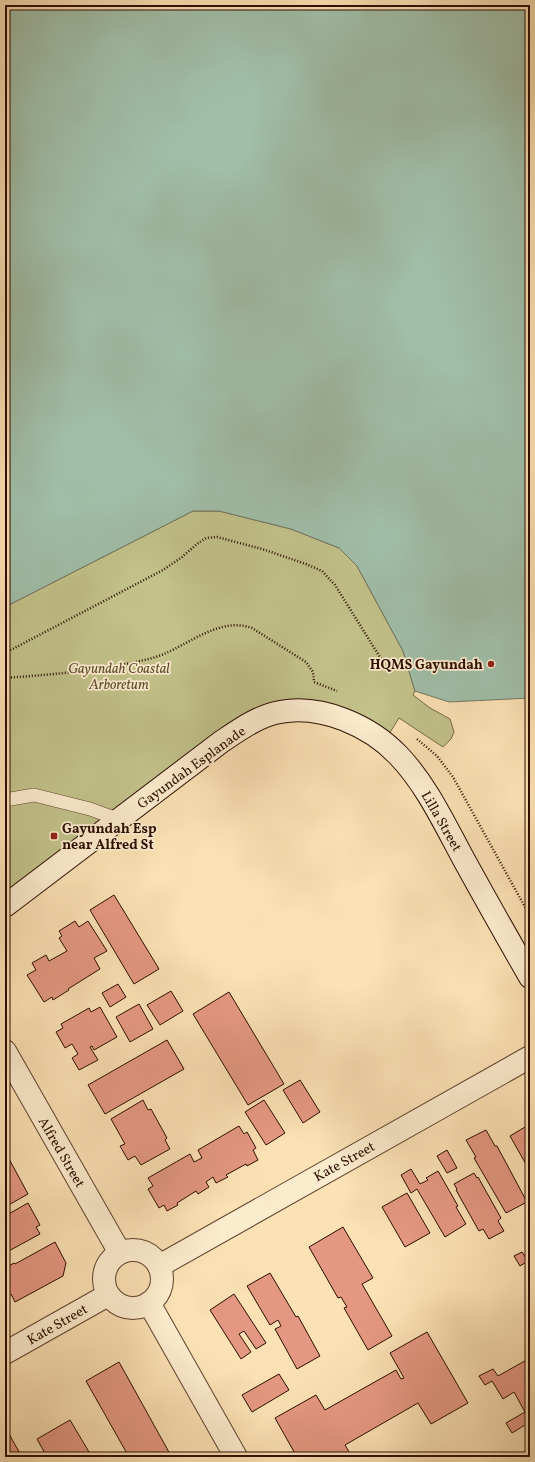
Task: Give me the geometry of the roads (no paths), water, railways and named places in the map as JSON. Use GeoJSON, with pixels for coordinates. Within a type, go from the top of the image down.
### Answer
{"type":"FeatureCollection","features":[{"type":"Feature","properties":{"kind":"street","name":"Gayundah Esplanade"},"geometry":{"type":"LineString","coordinates":[[5,906],[241,728],[262,718],[280,712],[310,710]]}},
{"type":"Feature","properties":{"kind":"street","name":"Lilla Street"},"geometry":{"type":"LineString","coordinates":[[310,710],[334,716],[360,727],[384,742],[399,756],[430,799],[530,977]]}},
{"type":"Feature","properties":{"kind":"street","name":"Alfred Street"},"geometry":{"type":"LineString","coordinates":[[5,1051],[120,1253]]}},
{"type":"Feature","properties":{"kind":"street","name":"Kate Street"},"geometry":{"type":"LineString","coordinates":[[159,1266],[530,1057]]}},
{"type":"Feature","properties":{"kind":"street"},"geometry":{"type":"LineString","coordinates":[[129,1250],[139,1251],[149,1255],[159,1266],[162,1281],[160,1290],[149,1303],[140,1307],[131,1308],[114,1302],[108,1294],[104,1277],[106,1267],[112,1259],[120,1253],[129,1250]]}},
{"type":"Feature","properties":{"kind":"street","name":"Kate Street"},"geometry":{"type":"LineString","coordinates":[[5,1353],[108,1294]]}},
{"type":"Feature","properties":{"kind":"street"},"geometry":{"type":"LineString","coordinates":[[149,1303],[236,1457]]}},
{"type":"Feature","properties":{"kind":"lane"},"geometry":{"type":"LineString","coordinates":[[5,800],[34,795],[90,809],[120,820]]}},
{"type":"Feature","properties":{"kind":"place","name":"HQMS Gayundah"},"geometry":{"type":"Point","coordinates":[491,664]}},
{"type":"Feature","properties":{"kind":"place","name":"Gayundah Esp near Alfred St"},"geometry":{"type":"Point","coordinates":[54,836]}},
{"type":"Feature","properties":{"kind":"park label","name":"Gayundah Coastal Arboretum"},"geometry":{"type":"Point","coordinates":[119,676]}}]}
